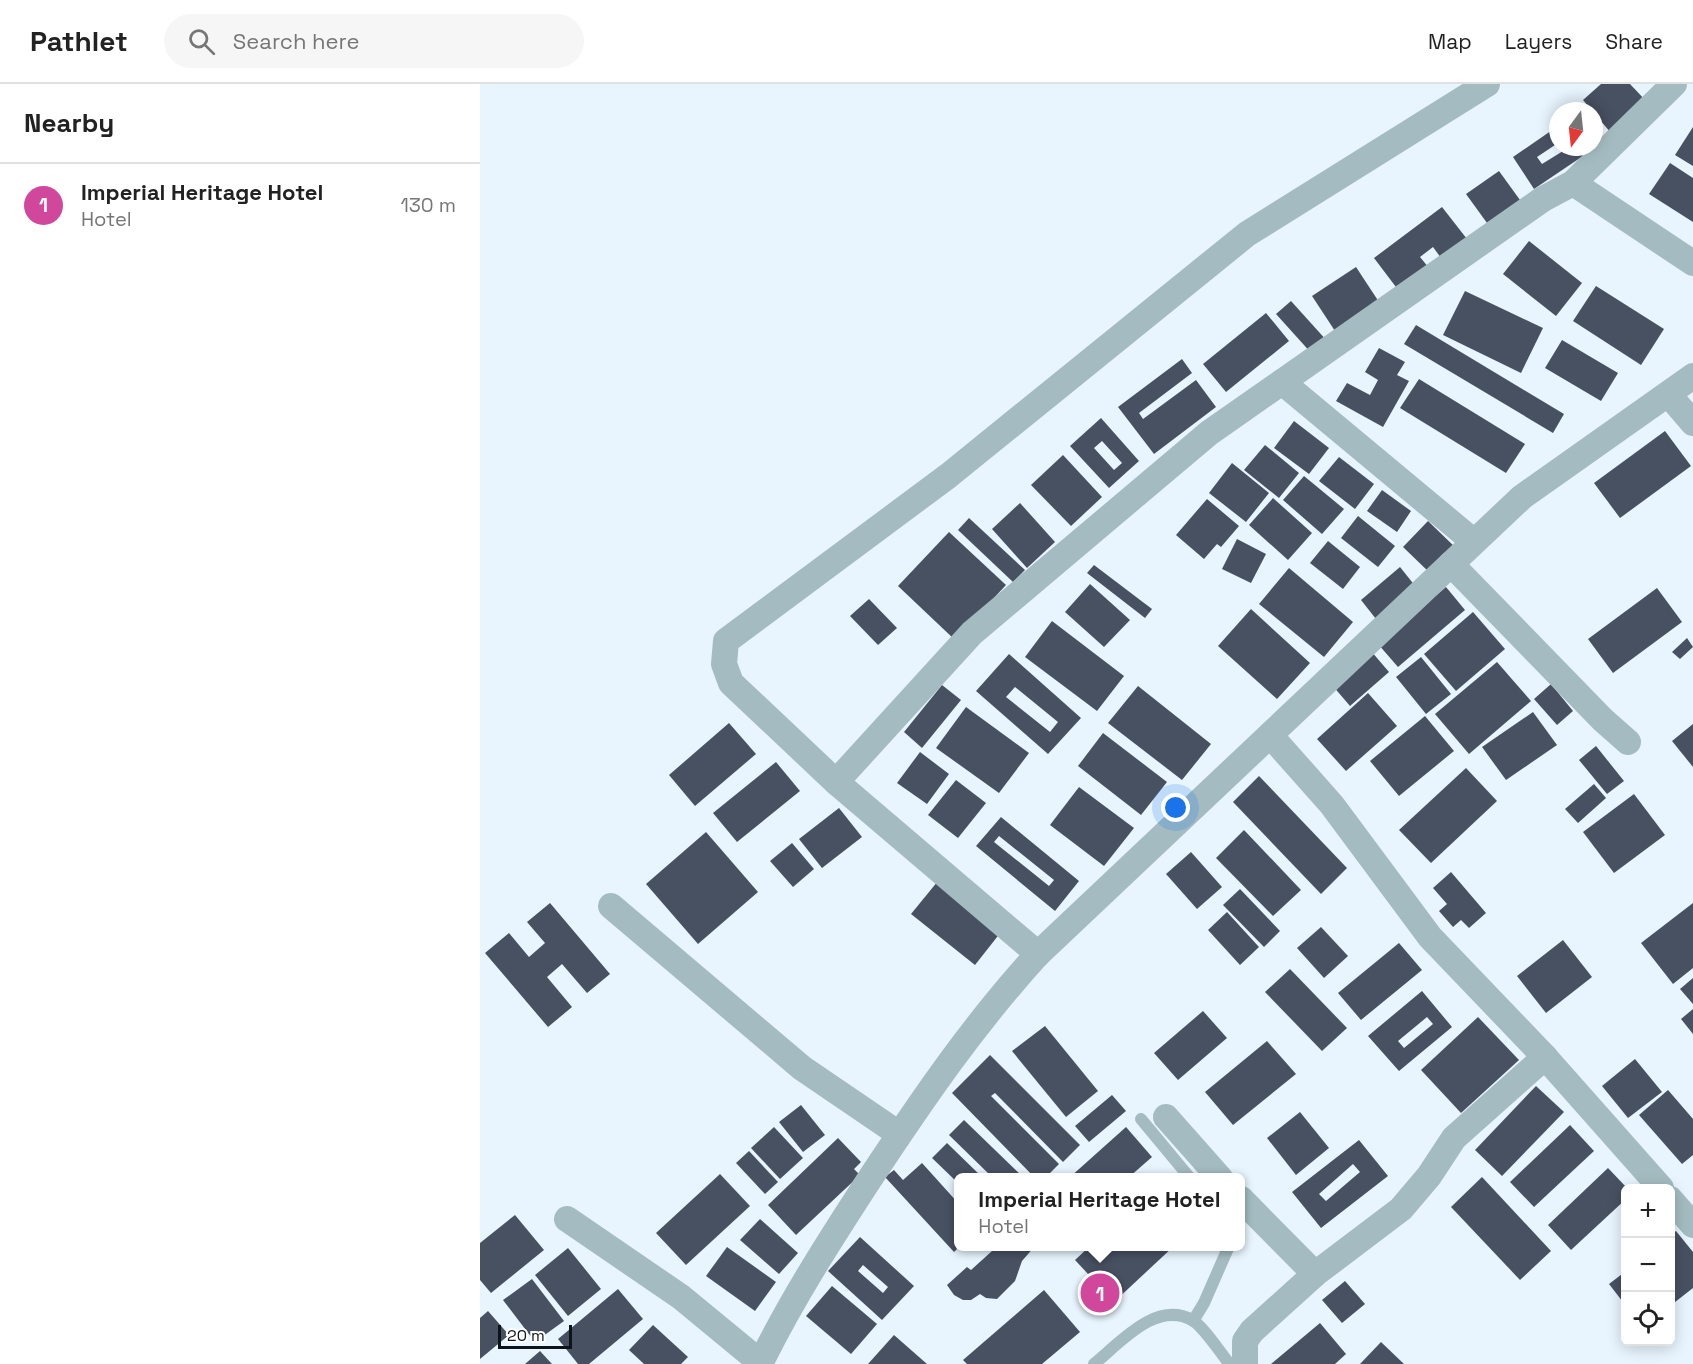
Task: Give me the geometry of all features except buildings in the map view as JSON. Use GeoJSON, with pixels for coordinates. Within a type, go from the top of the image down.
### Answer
{"type":"FeatureCollection","features":[{"type":"Feature","properties":{"kind":"street"},"geometry":{"type":"LineString","coordinates":[[1038,954],[836,782],[731,683],[724,664],[726,641],[948,476],[1247,234],[1487,84]]}},
{"type":"Feature","properties":{"kind":"street"},"geometry":{"type":"LineString","coordinates":[[836,782],[972,633],[1209,433],[1543,199],[1573,183],[1674,84]]}},
{"type":"Feature","properties":{"kind":"street"},"geometry":{"type":"LineString","coordinates":[[1573,183],[1693,263]]}},
{"type":"Feature","properties":{"kind":"street"},"geometry":{"type":"LineString","coordinates":[[567,1219],[681,1297],[760,1363],[804,1281],[899,1134],[975,1026],[1038,954],[1522,496],[1693,376]]}},
{"type":"Feature","properties":{"kind":"street"},"geometry":{"type":"LineString","coordinates":[[1282,382],[1473,541]]}},
{"type":"Feature","properties":{"kind":"street"},"geometry":{"type":"LineString","coordinates":[[1669,395],[1693,423]]}},
{"type":"Feature","properties":{"kind":"street"},"geometry":{"type":"LineString","coordinates":[[1451,564],[1603,720],[1628,742]]}},
{"type":"Feature","properties":{"kind":"street"},"geometry":{"type":"LineString","coordinates":[[1270,735],[1332,806],[1430,937],[1545,1057],[1657,1184]]}},
{"type":"Feature","properties":{"kind":"street"},"geometry":{"type":"LineString","coordinates":[[611,906],[802,1068],[899,1134]]}},
{"type":"Feature","properties":{"kind":"street"},"geometry":{"type":"LineString","coordinates":[[1236,1360],[1252,1331],[1315,1274],[1401,1209],[1429,1176],[1454,1138],[1545,1057]]}},
{"type":"Feature","properties":{"kind":"street"},"geometry":{"type":"LineString","coordinates":[[1166,1117],[1216,1173]]}},
{"type":"Feature","properties":{"kind":"street"},"geometry":{"type":"LineString","coordinates":[[1245,1203],[1315,1274]]}},
{"type":"Feature","properties":{"kind":"street"},"geometry":{"type":"LineString","coordinates":[[1675,1204],[1693,1225]]}},
{"type":"Feature","properties":{"kind":"lane"},"geometry":{"type":"LineString","coordinates":[[1141,1119],[1186,1173]]}},
{"type":"Feature","properties":{"kind":"lane"},"geometry":{"type":"LineString","coordinates":[[1193,1321],[1209,1293],[1227,1251]]}},
{"type":"Feature","properties":{"kind":"lane"},"geometry":{"type":"LineString","coordinates":[[1094,1364],[1155,1317],[1168,1314],[1193,1321],[1236,1360]]}},
{"type":"Feature","properties":{"kind":"place","name":"Imperial Heritage Hotel"},"geometry":{"type":"Point","coordinates":[1100,1293]}}]}
